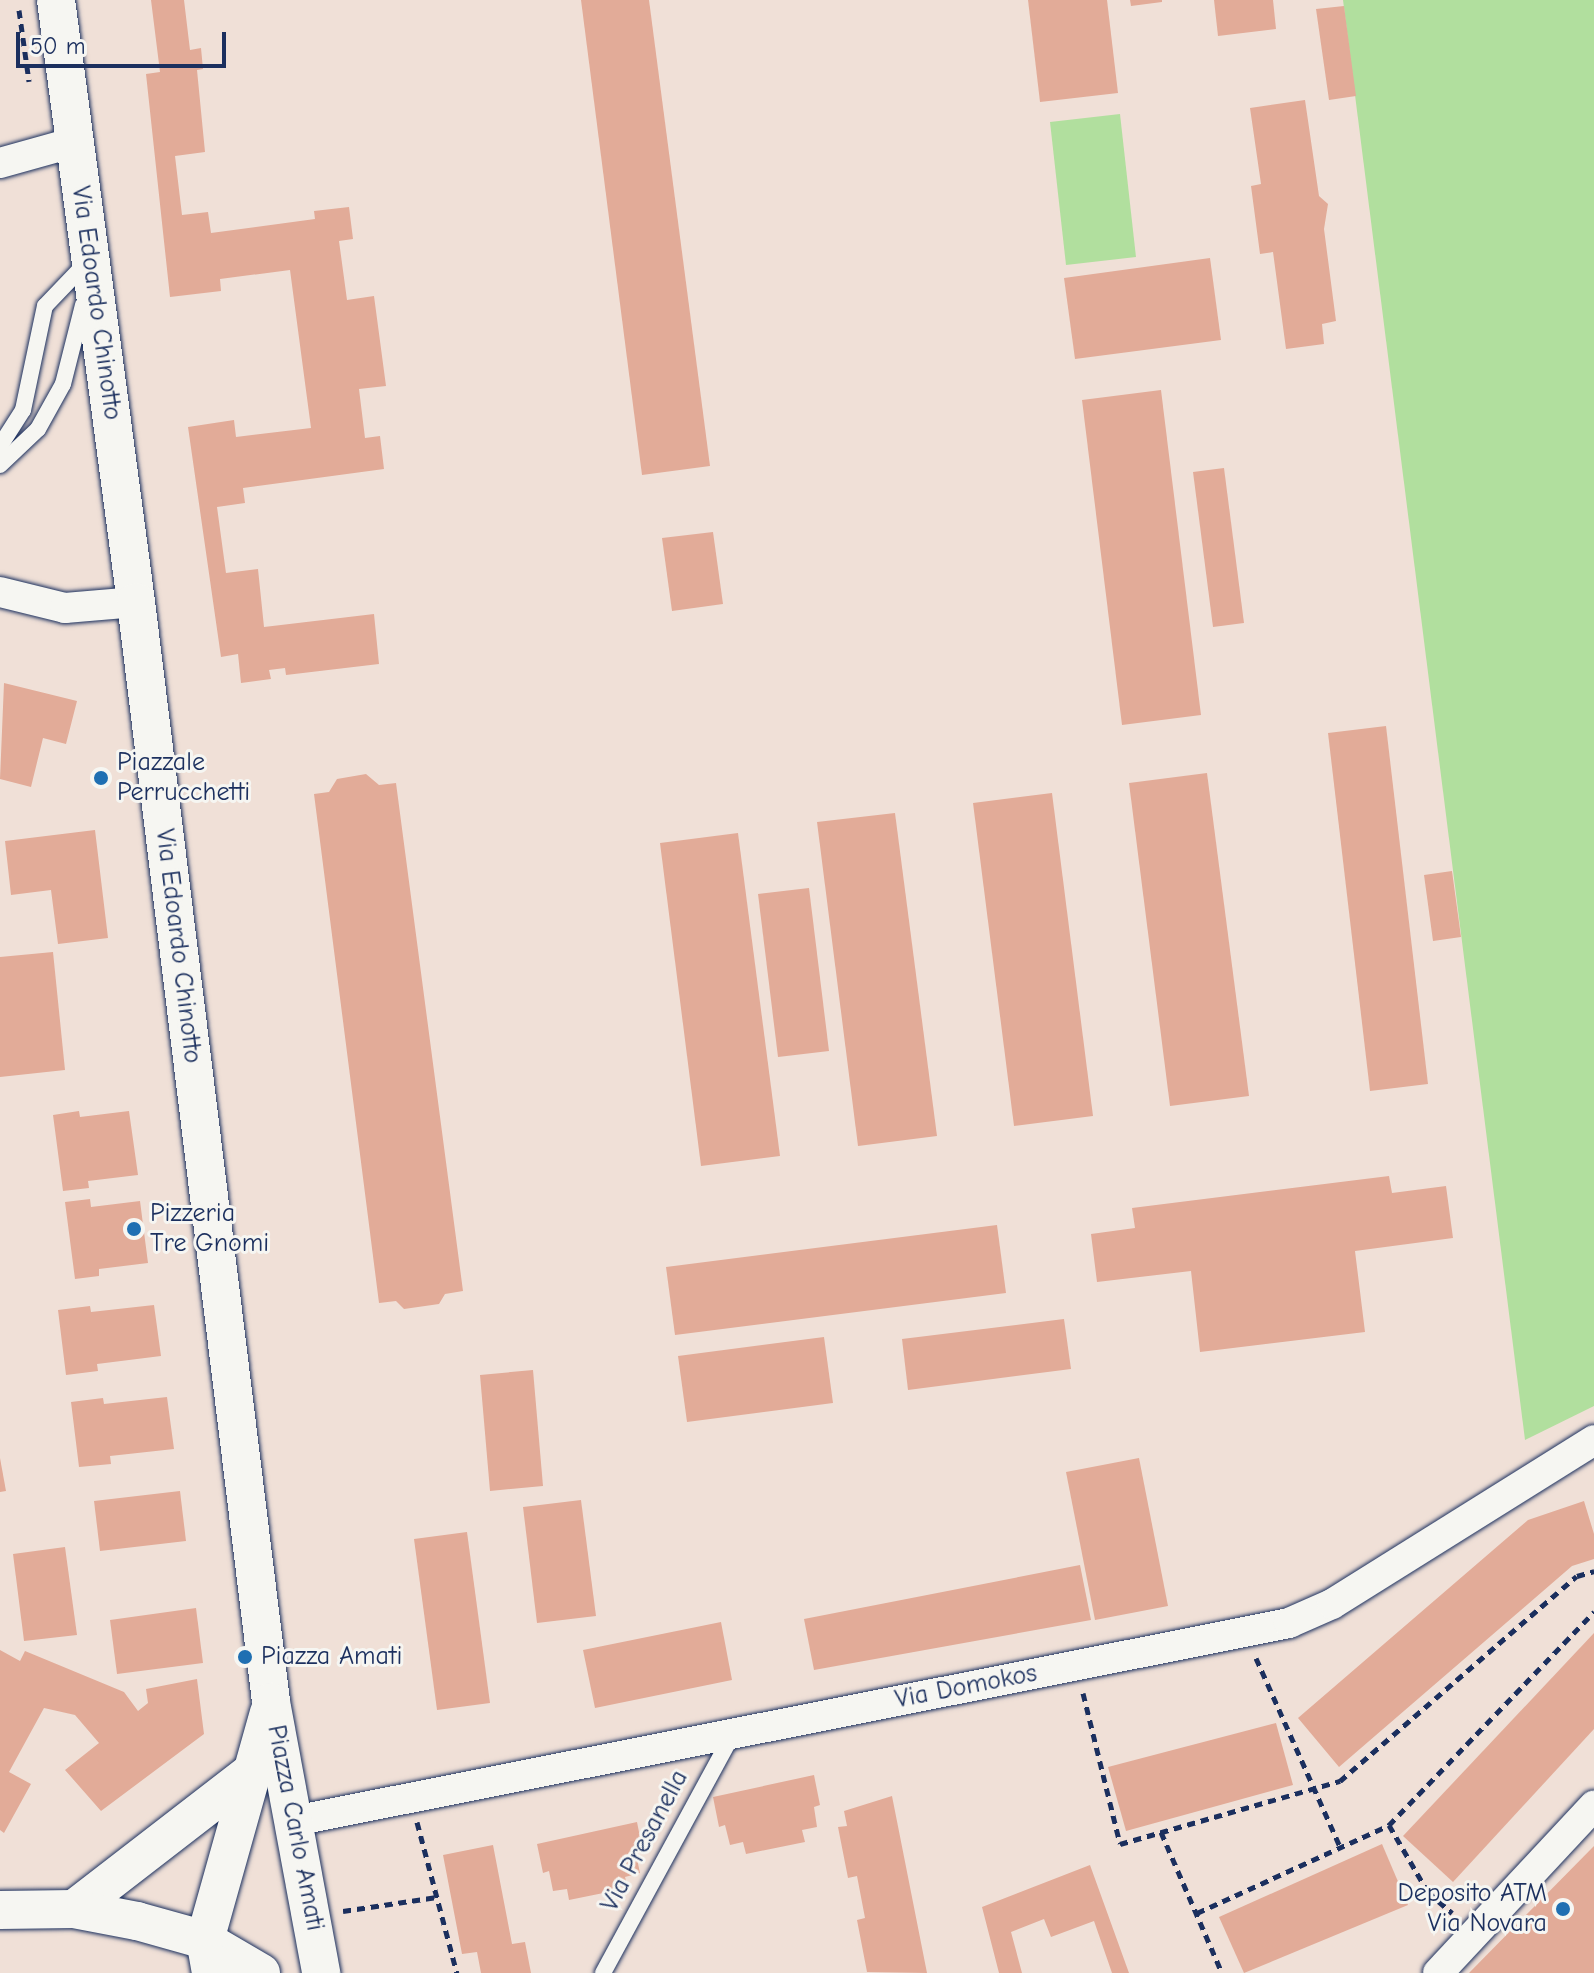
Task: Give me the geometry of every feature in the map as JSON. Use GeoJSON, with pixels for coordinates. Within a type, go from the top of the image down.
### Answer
{"type":"FeatureCollection","features":[{"type":"Feature","properties":{"kind":"street","name":"Via Edoardo Chinotto"},"geometry":{"type":"LineString","coordinates":[[56,0],[136,602],[271,1702]]}},
{"type":"Feature","properties":{"kind":"street"},"geometry":{"type":"LineString","coordinates":[[0,163],[75,142]]}},
{"type":"Feature","properties":{"kind":"street"},"geometry":{"type":"LineString","coordinates":[[0,592],[65,608],[136,602]]}},
{"type":"Feature","properties":{"kind":"street","name":"Via Domokos"},"geometry":{"type":"LineString","coordinates":[[294,1821],[1311,1616],[1594,1440]]}},
{"type":"Feature","properties":{"kind":"street","name":"Piazza Carlo Amati"},"geometry":{"type":"LineString","coordinates":[[208,1957],[271,1702]]}},
{"type":"Feature","properties":{"kind":"street","name":"Piazza Carlo Amati"},"geometry":{"type":"LineString","coordinates":[[271,1702],[321,1973]]}},
{"type":"Feature","properties":{"kind":"street","name":"Piazza Carlo Amati"},"geometry":{"type":"LineString","coordinates":[[74,1909],[255,1769]]}},
{"type":"Feature","properties":{"kind":"street"},"geometry":{"type":"LineString","coordinates":[[1438,1973],[1594,1806]]}},
{"type":"Feature","properties":{"kind":"street"},"geometry":{"type":"LineString","coordinates":[[0,1910],[74,1909],[261,1973]]}},
{"type":"Feature","properties":{"kind":"lane"},"geometry":{"type":"LineString","coordinates":[[0,446],[23,410],[45,306],[89,259]]}},
{"type":"Feature","properties":{"kind":"lane"},"geometry":{"type":"LineString","coordinates":[[0,465],[38,429],[71,368],[89,259]]}},
{"type":"Feature","properties":{"kind":"lane","name":"Via Presanella"},"geometry":{"type":"LineString","coordinates":[[603,1973],[702,1782],[733,1733]]}},
{"type":"Feature","properties":{"kind":"path"},"geometry":{"type":"LineString","coordinates":[[19,10],[29,81]]}},
{"type":"Feature","properties":{"kind":"path"},"geometry":{"type":"LineString","coordinates":[[1083,1693],[1120,1844],[1340,1781],[1577,1576],[1594,1571]]}},
{"type":"Feature","properties":{"kind":"path"},"geometry":{"type":"LineString","coordinates":[[1197,1913],[1389,1825],[1594,1612]]}},
{"type":"Feature","properties":{"kind":"path"},"geometry":{"type":"LineString","coordinates":[[1256,1658],[1340,1847]]}},
{"type":"Feature","properties":{"kind":"path"},"geometry":{"type":"LineString","coordinates":[[417,1821],[457,1973]]}},
{"type":"Feature","properties":{"kind":"path"},"geometry":{"type":"LineString","coordinates":[[1389,1825],[1428,1892],[1452,1913]]}},
{"type":"Feature","properties":{"kind":"path"},"geometry":{"type":"LineString","coordinates":[[1161,1832],[1222,1973]]}},
{"type":"Feature","properties":{"kind":"path"},"geometry":{"type":"LineString","coordinates":[[343,1911],[437,1897]]}},
{"type":"Feature","properties":{"kind":"green space"},"geometry":{"type":"Polygon","coordinates":[[[1343,0],[1594,0],[1594,1406],[1525,1440],[1343,0]]]}},
{"type":"Feature","properties":{"kind":"green space"},"geometry":{"type":"Polygon","coordinates":[[[1120,114],[1136,257],[1066,265],[1050,122],[1120,114]]]}},
{"type":"Feature","properties":{"kind":"building"},"geometry":{"type":"Polygon","coordinates":[[[151,0],[184,0],[190,50],[201,48],[203,69],[197,70],[205,152],[175,156],[182,215],[208,212],[211,233],[315,219],[314,211],[349,207],[353,239],[339,241],[347,300],[374,296],[386,386],[359,389],[365,438],[380,436],[384,469],[243,488],[245,503],[217,507],[226,573],[258,569],[264,627],[374,614],[379,664],[286,675],[285,668],[269,670],[271,679],[241,683],[238,654],[221,657],[188,427],[234,420],[236,437],[311,428],[290,270],[220,279],[221,291],[170,297],[146,74],[160,72],[151,0]]]}},
{"type":"Feature","properties":{"kind":"building"},"geometry":{"type":"Polygon","coordinates":[[[581,0],[649,0],[710,466],[642,475],[581,0]]]}},
{"type":"Feature","properties":{"kind":"building"},"geometry":{"type":"Polygon","coordinates":[[[1028,0],[1107,0],[1118,93],[1040,102],[1028,0]]]}},
{"type":"Feature","properties":{"kind":"building"},"geometry":{"type":"Polygon","coordinates":[[[1130,0],[1162,0],[1162,2],[1131,6],[1130,0]]]}},
{"type":"Feature","properties":{"kind":"building"},"geometry":{"type":"Polygon","coordinates":[[[1214,0],[1273,0],[1276,29],[1218,36],[1214,0]]]}},
{"type":"Feature","properties":{"kind":"building"},"geometry":{"type":"Polygon","coordinates":[[[1344,6],[1356,96],[1329,100],[1316,9],[1344,6]]]}},
{"type":"Feature","properties":{"kind":"building"},"geometry":{"type":"Polygon","coordinates":[[[1305,100],[1319,196],[1328,204],[1324,229],[1336,321],[1322,324],[1324,344],[1286,349],[1273,252],[1260,254],[1251,186],[1261,184],[1250,108],[1305,100]]]}},
{"type":"Feature","properties":{"kind":"building"},"geometry":{"type":"Polygon","coordinates":[[[1210,258],[1221,340],[1075,359],[1064,278],[1210,258]]]}},
{"type":"Feature","properties":{"kind":"building"},"geometry":{"type":"Polygon","coordinates":[[[1161,390],[1201,715],[1122,725],[1082,400],[1161,390]]]}},
{"type":"Feature","properties":{"kind":"building"},"geometry":{"type":"Polygon","coordinates":[[[1224,468],[1244,623],[1213,627],[1193,472],[1224,468]]]}},
{"type":"Feature","properties":{"kind":"building"},"geometry":{"type":"Polygon","coordinates":[[[713,532],[723,604],[672,611],[662,538],[713,532]]]}},
{"type":"Feature","properties":{"kind":"building"},"geometry":{"type":"Polygon","coordinates":[[[4,683],[77,701],[66,744],[43,738],[31,787],[0,779],[4,683]]]}},
{"type":"Feature","properties":{"kind":"building"},"geometry":{"type":"Polygon","coordinates":[[[1386,726],[1428,1084],[1370,1091],[1328,733],[1386,726]]]}},
{"type":"Feature","properties":{"kind":"building"},"geometry":{"type":"Polygon","coordinates":[[[1207,773],[1249,1096],[1170,1106],[1129,783],[1207,773]]]}},
{"type":"Feature","properties":{"kind":"building"},"geometry":{"type":"Polygon","coordinates":[[[366,774],[379,785],[396,783],[463,1291],[445,1294],[439,1304],[404,1309],[396,1301],[379,1303],[314,794],[329,792],[337,779],[366,774]]]}},
{"type":"Feature","properties":{"kind":"building"},"geometry":{"type":"Polygon","coordinates":[[[1052,793],[1093,1116],[1014,1126],[973,803],[1052,793]]]}},
{"type":"Feature","properties":{"kind":"building"},"geometry":{"type":"Polygon","coordinates":[[[895,813],[937,1136],[858,1146],[817,822],[895,813]]]}},
{"type":"Feature","properties":{"kind":"building"},"geometry":{"type":"Polygon","coordinates":[[[95,830],[108,938],[58,944],[51,890],[11,895],[5,841],[95,830]]]}},
{"type":"Feature","properties":{"kind":"building"},"geometry":{"type":"Polygon","coordinates":[[[738,833],[780,1156],[701,1166],[660,843],[738,833]]]}},
{"type":"Feature","properties":{"kind":"building"},"geometry":{"type":"Polygon","coordinates":[[[1452,871],[1461,937],[1433,941],[1424,875],[1452,871]]]}},
{"type":"Feature","properties":{"kind":"building"},"geometry":{"type":"Polygon","coordinates":[[[809,888],[829,1051],[778,1057],[758,894],[809,888]]]}},
{"type":"Feature","properties":{"kind":"building"},"geometry":{"type":"Polygon","coordinates":[[[53,952],[65,1070],[0,1077],[0,957],[53,952]]]}},
{"type":"Feature","properties":{"kind":"building"},"geometry":{"type":"Polygon","coordinates":[[[79,1111],[80,1117],[129,1111],[138,1175],[88,1181],[89,1188],[63,1191],[53,1115],[79,1111]]]}},
{"type":"Feature","properties":{"kind":"building"},"geometry":{"type":"Polygon","coordinates":[[[1389,1176],[1392,1193],[1446,1186],[1453,1238],[1355,1251],[1365,1332],[1200,1352],[1191,1271],[1097,1282],[1091,1234],[1135,1228],[1132,1208],[1389,1176]]]}},
{"type":"Feature","properties":{"kind":"building"},"geometry":{"type":"Polygon","coordinates":[[[90,1199],[91,1207],[140,1201],[148,1263],[99,1269],[99,1276],[75,1279],[65,1202],[90,1199]]]}},
{"type":"Feature","properties":{"kind":"building"},"geometry":{"type":"Polygon","coordinates":[[[997,1225],[1006,1293],[675,1335],[666,1267],[997,1225]]]}},
{"type":"Feature","properties":{"kind":"building"},"geometry":{"type":"Polygon","coordinates":[[[154,1305],[161,1356],[97,1364],[98,1371],[66,1375],[58,1310],[90,1306],[91,1312],[154,1305]]]}},
{"type":"Feature","properties":{"kind":"building"},"geometry":{"type":"Polygon","coordinates":[[[1064,1319],[1071,1369],[908,1390],[902,1339],[1064,1319]]]}},
{"type":"Feature","properties":{"kind":"building"},"geometry":{"type":"Polygon","coordinates":[[[824,1337],[833,1403],[687,1422],[678,1356],[824,1337]]]}},
{"type":"Feature","properties":{"kind":"building"},"geometry":{"type":"Polygon","coordinates":[[[533,1370],[543,1486],[490,1491],[480,1375],[533,1370]]]}},
{"type":"Feature","properties":{"kind":"building"},"geometry":{"type":"Polygon","coordinates":[[[167,1397],[174,1449],[110,1456],[111,1464],[79,1467],[71,1402],[103,1398],[104,1404],[167,1397]]]}},
{"type":"Feature","properties":{"kind":"building"},"geometry":{"type":"Polygon","coordinates":[[[0,1458],[6,1491],[0,1492],[0,1458]]]}},
{"type":"Feature","properties":{"kind":"building"},"geometry":{"type":"Polygon","coordinates":[[[1139,1458],[1168,1606],[1095,1620],[1066,1472],[1139,1458]]]}},
{"type":"Feature","properties":{"kind":"building"},"geometry":{"type":"Polygon","coordinates":[[[180,1491],[186,1541],[100,1551],[94,1501],[180,1491]]]}},
{"type":"Feature","properties":{"kind":"building"},"geometry":{"type":"Polygon","coordinates":[[[581,1500],[596,1616],[537,1623],[523,1507],[581,1500]]]}},
{"type":"Feature","properties":{"kind":"building"},"geometry":{"type":"Polygon","coordinates":[[[1584,1501],[1594,1534],[1594,1559],[1572,1566],[1339,1767],[1298,1718],[1528,1520],[1584,1501]]]}},
{"type":"Feature","properties":{"kind":"building"},"geometry":{"type":"Polygon","coordinates":[[[467,1532],[490,1703],[437,1710],[414,1539],[467,1532]]]}},
{"type":"Feature","properties":{"kind":"building"},"geometry":{"type":"Polygon","coordinates":[[[65,1547],[77,1635],[24,1641],[13,1554],[65,1547]]]}},
{"type":"Feature","properties":{"kind":"building"},"geometry":{"type":"Polygon","coordinates":[[[1080,1565],[1091,1620],[814,1670],[804,1619],[1080,1565]]]}},
{"type":"Feature","properties":{"kind":"building"},"geometry":{"type":"Polygon","coordinates":[[[196,1608],[203,1663],[117,1674],[110,1620],[196,1608]]]}},
{"type":"Feature","properties":{"kind":"building"},"geometry":{"type":"Polygon","coordinates":[[[721,1622],[732,1680],[595,1708],[583,1650],[721,1622]]]}},
{"type":"Feature","properties":{"kind":"building"},"geometry":{"type":"Polygon","coordinates":[[[1594,1633],[1594,1729],[1453,1882],[1403,1836],[1594,1633]]]}},
{"type":"Feature","properties":{"kind":"building"},"geometry":{"type":"Polygon","coordinates":[[[0,1650],[20,1661],[25,1651],[124,1692],[138,1711],[148,1703],[146,1689],[197,1679],[204,1734],[101,1811],[65,1770],[99,1743],[75,1715],[44,1708],[9,1772],[31,1784],[4,1833],[0,1830],[0,1650]]]}},
{"type":"Feature","properties":{"kind":"building"},"geometry":{"type":"Polygon","coordinates":[[[1276,1723],[1293,1785],[1126,1831],[1108,1767],[1276,1723]]]}},
{"type":"Feature","properties":{"kind":"building"},"geometry":{"type":"Polygon","coordinates":[[[814,1775],[820,1805],[814,1807],[817,1827],[802,1830],[805,1842],[746,1854],[743,1842],[730,1845],[725,1825],[719,1827],[713,1797],[814,1775]]]}},
{"type":"Feature","properties":{"kind":"building"},"geometry":{"type":"Polygon","coordinates":[[[892,1796],[927,1973],[867,1972],[857,1920],[865,1918],[857,1876],[848,1878],[838,1827],[847,1826],[844,1811],[892,1796]]]}},
{"type":"Feature","properties":{"kind":"building"},"geometry":{"type":"Polygon","coordinates":[[[637,1822],[643,1852],[636,1854],[640,1873],[625,1877],[628,1888],[569,1900],[567,1889],[553,1891],[549,1871],[543,1873],[537,1844],[637,1822]]]}},
{"type":"Feature","properties":{"kind":"building"},"geometry":{"type":"Polygon","coordinates":[[[1382,1844],[1408,1905],[1244,1973],[1219,1917],[1382,1844]]]}},
{"type":"Feature","properties":{"kind":"building"},"geometry":{"type":"Polygon","coordinates":[[[493,1845],[512,1944],[525,1942],[531,1973],[481,1973],[477,1952],[462,1954],[443,1855],[493,1845]]]}},
{"type":"Feature","properties":{"kind":"building","name":"Deposito ATM Via Novara"},"geometry":{"type":"Polygon","coordinates":[[[1594,1846],[1594,1973],[1469,1973],[1594,1846]]]}},
{"type":"Feature","properties":{"kind":"building"},"geometry":{"type":"Polygon","coordinates":[[[1090,1865],[1129,1973],[1112,1973],[1094,1921],[1051,1937],[1044,1919],[1011,1932],[1022,1973],[999,1973],[982,1907],[1090,1865]]]}},
{"type":"Feature","properties":{"kind":"place","name":"Piazzale Perrucchetti"},"geometry":{"type":"Point","coordinates":[101,778]}},
{"type":"Feature","properties":{"kind":"place","name":"Pizzeria Tre Gnomi"},"geometry":{"type":"Point","coordinates":[134,1229]}},
{"type":"Feature","properties":{"kind":"place","name":"Piazza Amati"},"geometry":{"type":"Point","coordinates":[245,1657]}},
{"type":"Feature","properties":{"kind":"place","name":"Deposito ATM Via Novara"},"geometry":{"type":"Point","coordinates":[1563,1909]}}]}
